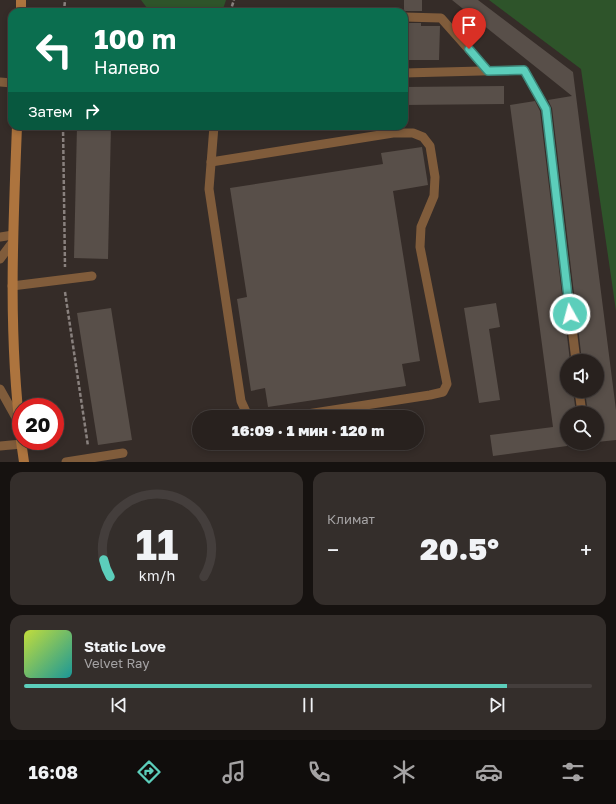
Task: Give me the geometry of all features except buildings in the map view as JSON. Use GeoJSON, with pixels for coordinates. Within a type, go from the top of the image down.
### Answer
{"type":"FeatureCollection","features":[{"type":"Feature","properties":{"kind":"street"},"geometry":{"type":"LineString","coordinates":[[17,130],[13,239],[12,336],[17,398]]}},
{"type":"Feature","properties":{"kind":"street"},"geometry":{"type":"LineString","coordinates":[[22,450],[24,462]]}},
{"type":"Feature","properties":{"kind":"lane"},"geometry":{"type":"LineString","coordinates":[[408,17],[442,18],[488,71]]}},
{"type":"Feature","properties":{"kind":"lane"},"geometry":{"type":"LineString","coordinates":[[408,72],[524,70],[546,109],[575,354]]}},
{"type":"Feature","properties":{"kind":"lane"},"geometry":{"type":"LineString","coordinates":[[214,130],[209,189],[241,401],[245,410]]}},
{"type":"Feature","properties":{"kind":"lane"},"geometry":{"type":"LineString","coordinates":[[211,162],[393,134],[413,133],[423,137],[430,146],[435,177],[434,196],[421,226],[420,247],[447,384],[443,392],[430,395],[333,410]]}},
{"type":"Feature","properties":{"kind":"lane"},"geometry":{"type":"LineString","coordinates":[[0,237],[13,239],[0,259]]}},
{"type":"Feature","properties":{"kind":"lane"},"geometry":{"type":"LineString","coordinates":[[12,286],[92,276]]}},
{"type":"Feature","properties":{"kind":"lane"},"geometry":{"type":"LineString","coordinates":[[0,389],[12,411]]}},
{"type":"Feature","properties":{"kind":"lane"},"geometry":{"type":"LineString","coordinates":[[0,446],[12,443]]}},
{"type":"Feature","properties":{"kind":"lane"},"geometry":{"type":"LineString","coordinates":[[66,462],[123,453]]}},
{"type":"Feature","properties":{"kind":"path"},"geometry":{"type":"LineString","coordinates":[[63,130],[65,301],[90,458]]}},
{"type":"Feature","properties":{"kind":"green space"},"geometry":{"type":"Polygon","coordinates":[[[141,0],[226,0],[223,8],[147,8],[141,0]]]}},
{"type":"Feature","properties":{"kind":"green space"},"geometry":{"type":"Polygon","coordinates":[[[489,0],[616,0],[616,311],[581,69],[489,0]]]}},
{"type":"Feature","properties":{"kind":"route"},"geometry":{"type":"LineString","coordinates":[[469,49],[488,71],[524,70],[546,109],[570,314]]}}]}
